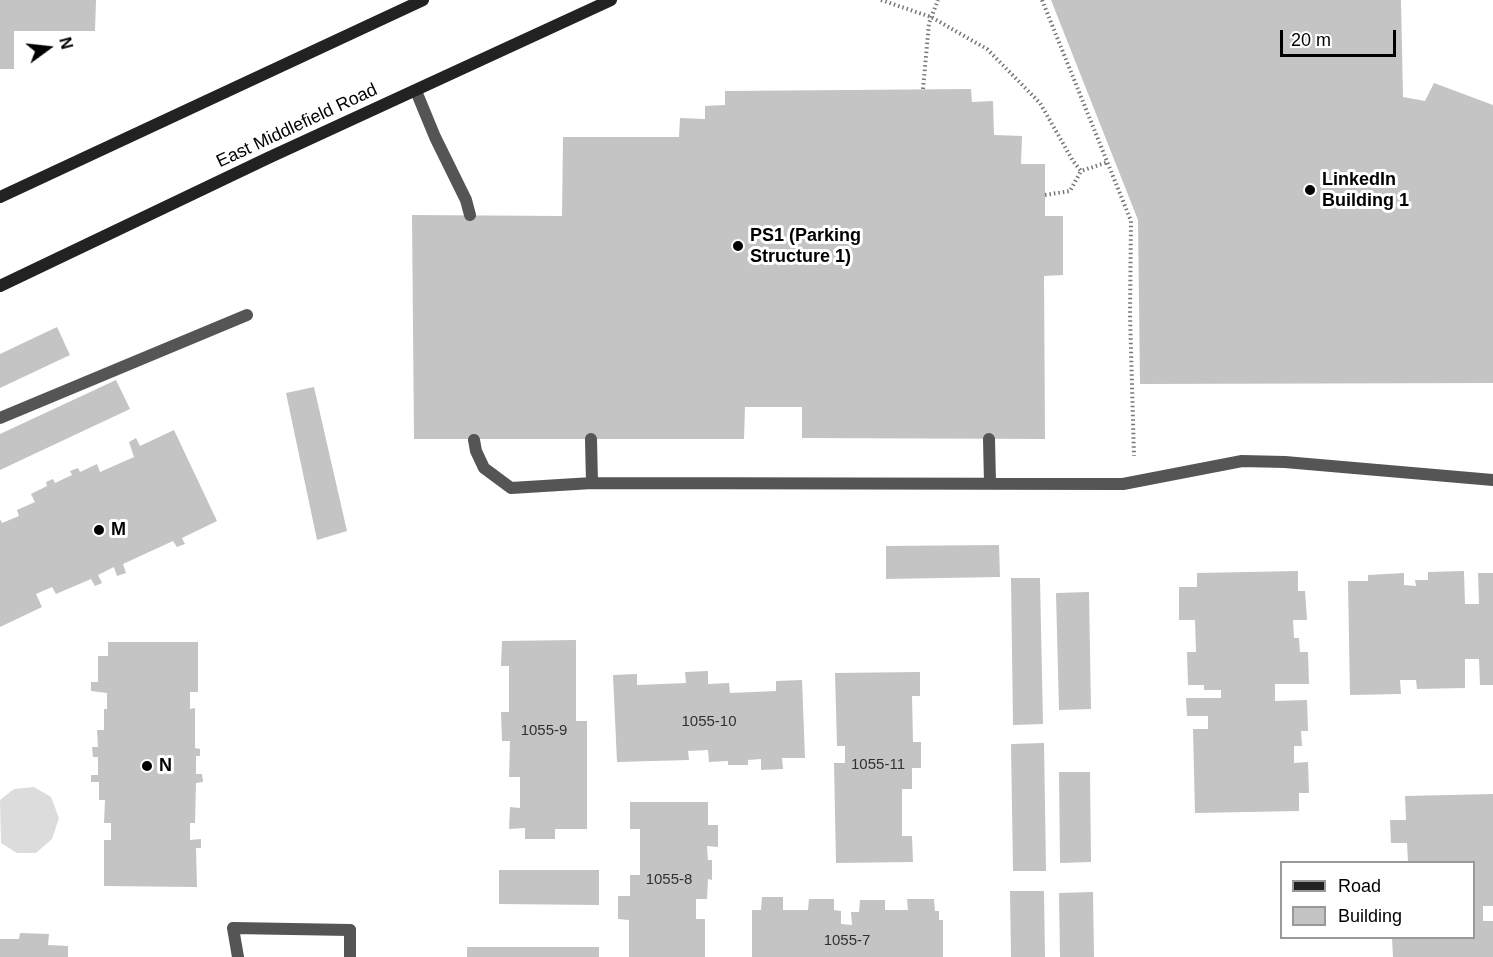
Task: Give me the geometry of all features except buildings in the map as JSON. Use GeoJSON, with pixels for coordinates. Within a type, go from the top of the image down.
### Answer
{"type":"FeatureCollection","features":[{"type":"Feature","properties":{"kind":"main road"},"geometry":{"type":"LineString","coordinates":[[0,197],[423,0]]}},
{"type":"Feature","properties":{"kind":"main road","name":"East Middlefield Road"},"geometry":{"type":"LineString","coordinates":[[0,286],[611,0]]}},
{"type":"Feature","properties":{"kind":"street"},"geometry":{"type":"LineString","coordinates":[[416,90],[435,137],[466,200],[470,215]]}},
{"type":"Feature","properties":{"kind":"street"},"geometry":{"type":"LineString","coordinates":[[0,418],[247,315]]}},
{"type":"Feature","properties":{"kind":"street"},"geometry":{"type":"LineString","coordinates":[[591,439],[592,483]]}},
{"type":"Feature","properties":{"kind":"street"},"geometry":{"type":"LineString","coordinates":[[989,439],[990,483]]}},
{"type":"Feature","properties":{"kind":"street"},"geometry":{"type":"LineString","coordinates":[[474,440],[483,468],[511,488],[592,483],[1122,484],[1242,461],[1285,462],[1493,480]]}},
{"type":"Feature","properties":{"kind":"street"},"geometry":{"type":"LineString","coordinates":[[238,957],[233,928],[350,930],[350,957]]}},
{"type":"Feature","properties":{"kind":"path"},"geometry":{"type":"LineString","coordinates":[[881,0],[931,17],[987,49],[1040,103],[1081,171]]}},
{"type":"Feature","properties":{"kind":"path"},"geometry":{"type":"LineString","coordinates":[[923,89],[928,23],[938,0]]}},
{"type":"Feature","properties":{"kind":"path"},"geometry":{"type":"LineString","coordinates":[[1042,0],[1131,221],[1130,314],[1135,481]]}},
{"type":"Feature","properties":{"kind":"path"},"geometry":{"type":"LineString","coordinates":[[1045,195],[1070,191],[1081,171],[1108,162]]}},
{"type":"Feature","properties":{"kind":"shaded area"},"geometry":{"type":"Polygon","coordinates":[[[34,787],[51,797],[59,818],[52,839],[36,853],[17,853],[1,843],[0,800],[14,789],[34,787]]]}},
{"type":"Feature","properties":{"kind":"place","name":"LinkedIn Building 1"},"geometry":{"type":"Point","coordinates":[1310,190]}},
{"type":"Feature","properties":{"kind":"place","name":"PS1 (Parking Structure 1)"},"geometry":{"type":"Point","coordinates":[738,246]}},
{"type":"Feature","properties":{"kind":"place","name":"M"},"geometry":{"type":"Point","coordinates":[99,530]}},
{"type":"Feature","properties":{"kind":"place","name":"N"},"geometry":{"type":"Point","coordinates":[147,766]}}]}
